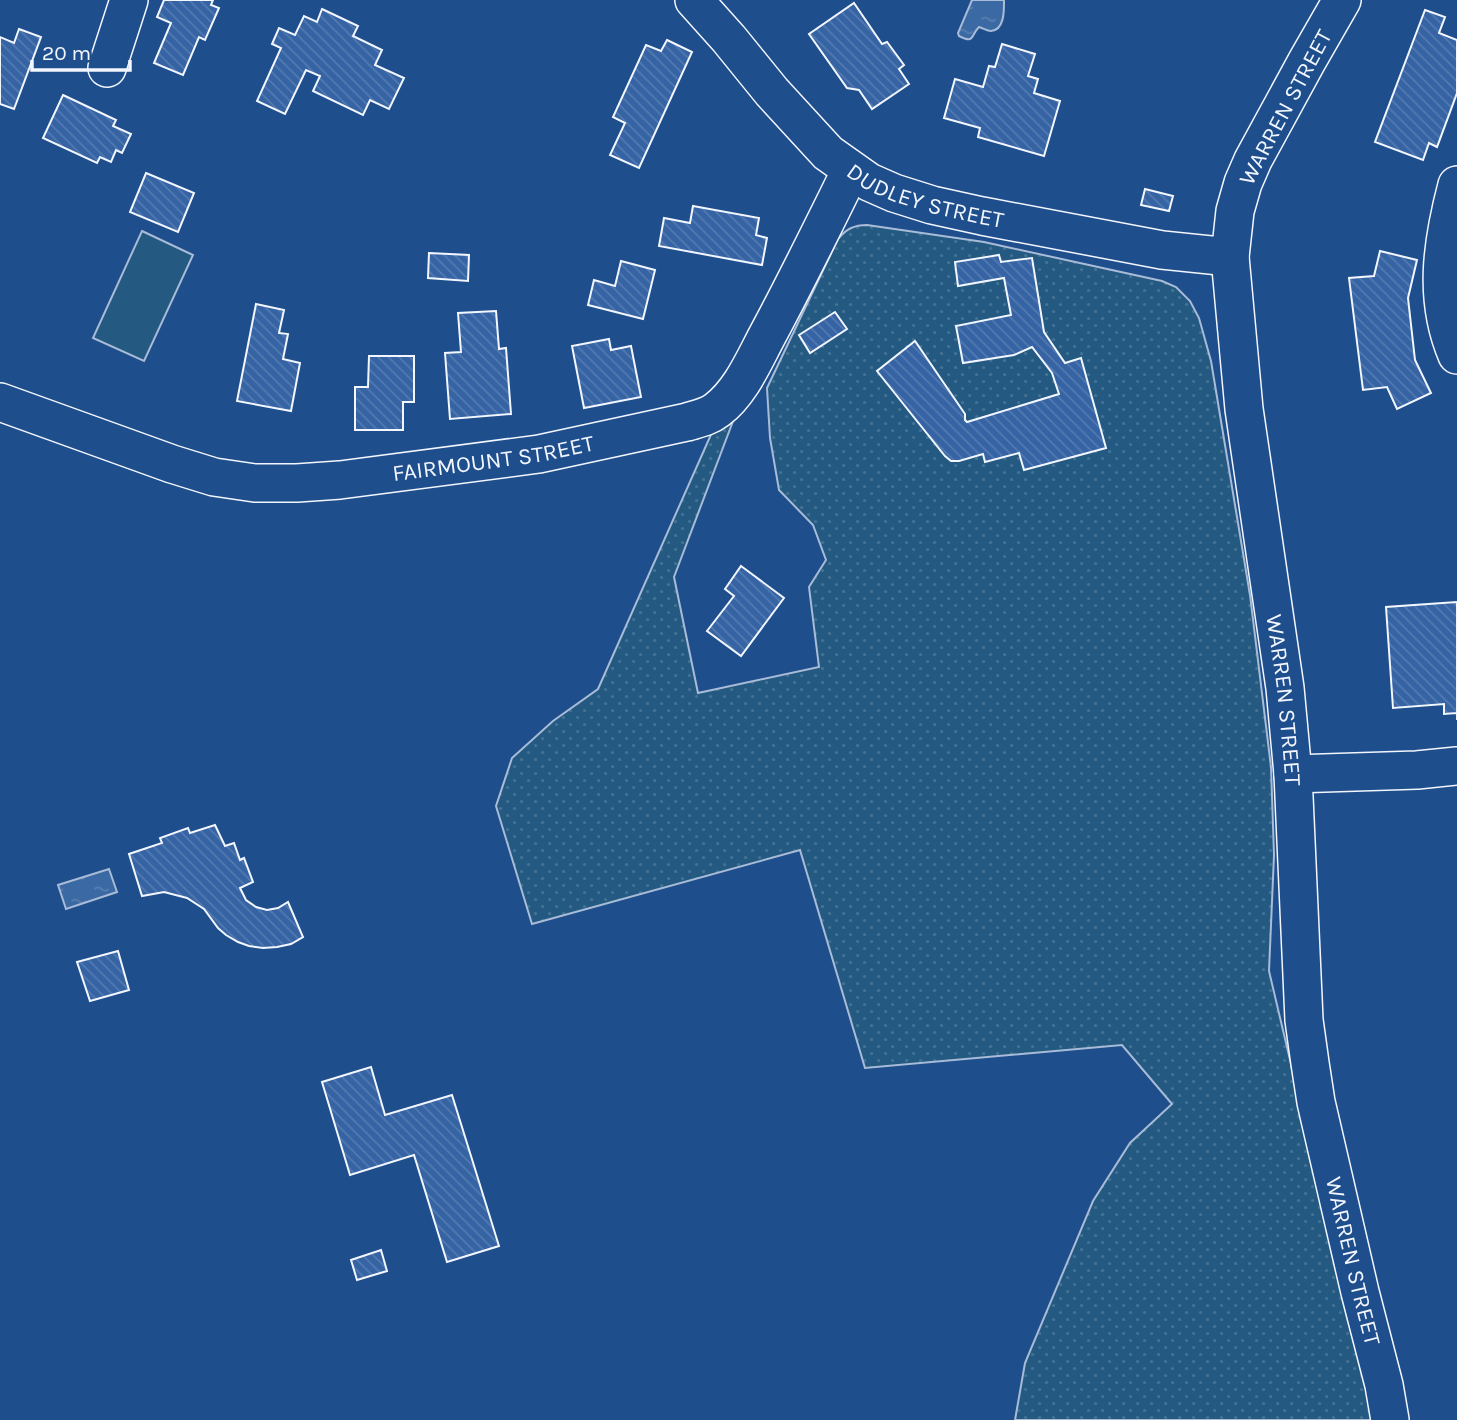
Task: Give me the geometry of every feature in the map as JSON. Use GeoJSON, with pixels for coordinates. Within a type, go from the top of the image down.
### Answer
{"type":"FeatureCollection","features":[{"type":"Feature","properties":{"kind":"street"},"geometry":{"type":"LineString","coordinates":[[107,68],[129,0]]}},
{"type":"Feature","properties":{"kind":"street","name":"DUDLEY STREET"},"geometry":{"type":"LineString","coordinates":[[694,0],[828,153],[869,182],[932,205],[1162,250],[1230,257]]}},
{"type":"Feature","properties":{"kind":"street","name":"WARREN STREET"},"geometry":{"type":"LineString","coordinates":[[1342,0],[1248,171],[1236,211],[1230,257],[1244,409],[1285,688],[1293,774],[1304,1020],[1316,1102],[1390,1420]]}},
{"type":"Feature","properties":{"kind":"street","name":"FAIRMOUNT STREET"},"geometry":{"type":"LineString","coordinates":[[0,401],[172,464],[214,477],[255,483],[340,480],[539,454],[687,422],[717,410],[745,377],[851,170]]}},
{"type":"Feature","properties":{"kind":"street"},"geometry":{"type":"LineString","coordinates":[[1457,185],[1446,227],[1442,294],[1445,318],[1457,355]]}},
{"type":"Feature","properties":{"kind":"street"},"geometry":{"type":"LineString","coordinates":[[1293,774],[1457,766]]}},
{"type":"Feature","properties":{"kind":"shaded area"},"geometry":{"type":"Polygon","coordinates":[[[867,225],[984,242],[1162,281],[1176,287],[1190,301],[1199,318],[1211,361],[1250,595],[1271,767],[1274,855],[1269,971],[1375,1420],[1015,1420],[1025,1363],[1093,1201],[1130,1143],[1172,1104],[1122,1045],[865,1068],[800,850],[532,924],[496,806],[512,758],[553,721],[598,689],[717,421],[738,408],[674,577],[698,693],[819,667],[809,587],[826,560],[813,525],[779,490],[770,438],[767,388],[838,239],[851,228],[867,225]]]}},
{"type":"Feature","properties":{"kind":"shaded area"},"geometry":{"type":"Polygon","coordinates":[[[142,231],[193,255],[144,361],[93,338],[142,231]]]}},
{"type":"Feature","properties":{"kind":"water"},"geometry":{"type":"Polygon","coordinates":[[[972,0],[1004,0],[1004,14],[996,30],[979,27],[972,38],[968,39],[958,33],[972,0]]]}},
{"type":"Feature","properties":{"kind":"water"},"geometry":{"type":"Polygon","coordinates":[[[109,869],[117,892],[66,909],[58,885],[109,869]]]}},
{"type":"Feature","properties":{"kind":"building"},"geometry":{"type":"Polygon","coordinates":[[[164,0],[213,0],[211,5],[219,8],[205,40],[199,37],[183,75],[154,63],[171,23],[157,17],[164,0]]]}},
{"type":"Feature","properties":{"kind":"building"},"geometry":{"type":"Polygon","coordinates":[[[854,3],[882,44],[887,42],[904,65],[899,69],[909,84],[872,109],[859,90],[847,88],[809,34],[854,3]]]}},
{"type":"Feature","properties":{"kind":"building"},"geometry":{"type":"Polygon","coordinates":[[[322,9],[358,26],[353,36],[382,50],[375,65],[404,78],[389,109],[370,100],[363,115],[313,91],[320,76],[306,70],[285,114],[257,101],[281,48],[272,44],[279,28],[295,35],[304,16],[317,22],[322,9]]]}},
{"type":"Feature","properties":{"kind":"building"},"geometry":{"type":"Polygon","coordinates":[[[1425,10],[1445,17],[1439,33],[1457,40],[1457,93],[1437,147],[1429,143],[1423,160],[1375,142],[1425,10]]]}},
{"type":"Feature","properties":{"kind":"building"},"geometry":{"type":"Polygon","coordinates":[[[19,29],[41,37],[14,109],[0,104],[0,37],[14,43],[19,29]]]}},
{"type":"Feature","properties":{"kind":"building"},"geometry":{"type":"Polygon","coordinates":[[[667,40],[692,52],[639,168],[610,155],[625,123],[613,117],[646,45],[661,51],[667,40]]]}},
{"type":"Feature","properties":{"kind":"building"},"geometry":{"type":"Polygon","coordinates":[[[1002,44],[1035,54],[1028,76],[1038,79],[1034,93],[1060,101],[1044,156],[978,137],[980,128],[944,118],[955,79],[983,87],[989,66],[995,67],[1002,44]]]}},
{"type":"Feature","properties":{"kind":"building"},"geometry":{"type":"Polygon","coordinates":[[[63,95],[116,120],[113,126],[131,134],[122,153],[116,150],[111,162],[100,157],[97,163],[43,138],[63,95]]]}},
{"type":"Feature","properties":{"kind":"building"},"geometry":{"type":"Polygon","coordinates":[[[146,173],[194,193],[178,232],[130,212],[146,173]]]}},
{"type":"Feature","properties":{"kind":"building"},"geometry":{"type":"Polygon","coordinates":[[[1145,189],[1173,196],[1169,211],[1141,205],[1145,189]]]}},
{"type":"Feature","properties":{"kind":"building"},"geometry":{"type":"Polygon","coordinates":[[[693,206],[759,218],[756,235],[767,238],[762,265],[659,246],[664,218],[690,223],[693,206]]]}},
{"type":"Feature","properties":{"kind":"building"},"geometry":{"type":"Polygon","coordinates":[[[1380,251],[1417,260],[1408,298],[1415,360],[1431,393],[1397,409],[1387,387],[1363,390],[1349,278],[1374,276],[1380,251]]]}},
{"type":"Feature","properties":{"kind":"building"},"geometry":{"type":"Polygon","coordinates":[[[429,253],[469,255],[468,281],[428,278],[429,253]]]}},
{"type":"Feature","properties":{"kind":"building"},"geometry":{"type":"Polygon","coordinates":[[[999,255],[1001,262],[1032,258],[1044,332],[1065,363],[1081,358],[1106,448],[1024,470],[1019,453],[985,462],[983,454],[951,461],[877,371],[915,341],[965,414],[967,422],[1059,394],[1052,373],[1032,347],[1014,355],[963,363],[956,326],[1011,315],[1004,278],[958,286],[955,262],[999,255]]]}},
{"type":"Feature","properties":{"kind":"building"},"geometry":{"type":"Polygon","coordinates":[[[621,261],[655,270],[643,319],[588,305],[594,280],[615,286],[621,261]]]}},
{"type":"Feature","properties":{"kind":"building"},"geometry":{"type":"Polygon","coordinates":[[[256,304],[284,310],[279,333],[288,334],[283,359],[300,363],[291,411],[237,401],[256,304]]]}},
{"type":"Feature","properties":{"kind":"building"},"geometry":{"type":"Polygon","coordinates":[[[496,311],[499,349],[506,348],[511,414],[450,419],[445,353],[461,352],[458,313],[496,311]]]}},
{"type":"Feature","properties":{"kind":"building"},"geometry":{"type":"Polygon","coordinates":[[[835,312],[847,329],[810,353],[799,335],[835,312]]]}},
{"type":"Feature","properties":{"kind":"building"},"geometry":{"type":"Polygon","coordinates":[[[609,339],[611,350],[631,346],[641,397],[584,408],[572,346],[609,339]]]}},
{"type":"Feature","properties":{"kind":"building"},"geometry":{"type":"Polygon","coordinates":[[[369,356],[414,356],[414,402],[403,402],[403,430],[355,430],[355,387],[368,387],[369,356]]]}},
{"type":"Feature","properties":{"kind":"building"},"geometry":{"type":"Polygon","coordinates":[[[741,566],[784,598],[741,656],[707,631],[734,596],[725,589],[741,566]]]}},
{"type":"Feature","properties":{"kind":"building"},"geometry":{"type":"Polygon","coordinates":[[[1457,602],[1457,713],[1444,714],[1444,704],[1393,708],[1386,607],[1457,602]]]}},
{"type":"Feature","properties":{"kind":"building"},"geometry":{"type":"Polygon","coordinates":[[[215,825],[225,846],[234,843],[240,860],[244,858],[253,882],[240,888],[246,900],[267,910],[288,902],[303,937],[291,944],[277,947],[249,946],[226,935],[204,909],[187,898],[164,892],[142,896],[129,854],[162,843],[160,838],[188,828],[190,833],[215,825]]]}},
{"type":"Feature","properties":{"kind":"building"},"geometry":{"type":"Polygon","coordinates":[[[118,951],[129,990],[90,1001],[77,962],[118,951]]]}},
{"type":"Feature","properties":{"kind":"building"},"geometry":{"type":"Polygon","coordinates":[[[371,1067],[385,1115],[452,1095],[499,1246],[447,1262],[414,1155],[350,1175],[322,1082],[371,1067]]]}},
{"type":"Feature","properties":{"kind":"building"},"geometry":{"type":"Polygon","coordinates":[[[381,1250],[387,1271],[357,1280],[351,1260],[381,1250]]]}}]}
